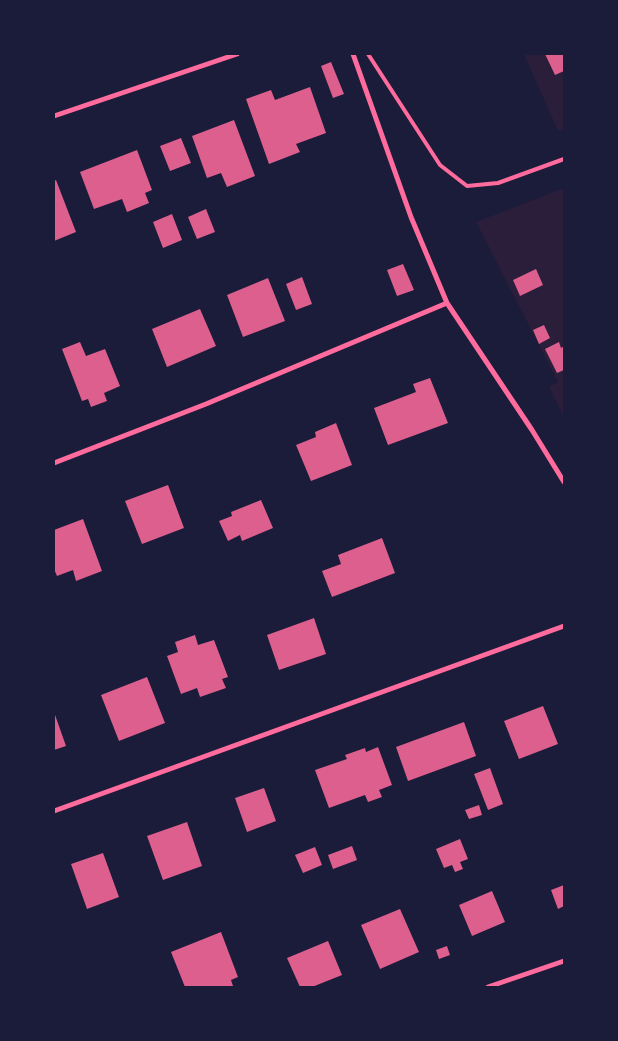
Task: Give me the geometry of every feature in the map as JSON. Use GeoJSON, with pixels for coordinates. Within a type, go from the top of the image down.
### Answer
{"type":"FeatureCollection","features":[{"type":"Feature","properties":{"kind":"street"},"geometry":{"type":"LineString","coordinates":[[54,116],[237,54]]}},
{"type":"Feature","properties":{"kind":"street"},"geometry":{"type":"LineString","coordinates":[[353,54],[412,217],[447,303],[532,430],[564,482]]}},
{"type":"Feature","properties":{"kind":"street"},"geometry":{"type":"LineString","coordinates":[[54,463],[206,404],[447,303]]}},
{"type":"Feature","properties":{"kind":"street"},"geometry":{"type":"LineString","coordinates":[[54,811],[564,626]]}},
{"type":"Feature","properties":{"kind":"street"},"geometry":{"type":"LineString","coordinates":[[488,987],[564,962]]}},
{"type":"Feature","properties":{"kind":"lane"},"geometry":{"type":"LineString","coordinates":[[368,54],[440,165],[467,186],[498,183],[564,160]]}},
{"type":"Feature","properties":{"kind":"shaded area"},"geometry":{"type":"Polygon","coordinates":[[[524,54],[564,54],[564,129],[558,131],[524,54]]]}},
{"type":"Feature","properties":{"kind":"shaded area"},"geometry":{"type":"Polygon","coordinates":[[[564,188],[564,417],[549,387],[558,382],[476,222],[564,188]]]}},
{"type":"Feature","properties":{"kind":"building"},"geometry":{"type":"Polygon","coordinates":[[[545,54],[564,54],[564,71],[555,75],[545,54]]]}},
{"type":"Feature","properties":{"kind":"building"},"geometry":{"type":"Polygon","coordinates":[[[331,62],[344,94],[333,98],[321,66],[331,62]]]}},
{"type":"Feature","properties":{"kind":"building"},"geometry":{"type":"Polygon","coordinates":[[[310,87],[326,133],[296,144],[300,152],[269,164],[246,99],[271,90],[275,100],[310,87]]]}},
{"type":"Feature","properties":{"kind":"building"},"geometry":{"type":"Polygon","coordinates":[[[234,120],[255,176],[227,187],[221,173],[207,178],[192,136],[234,120]]]}},
{"type":"Feature","properties":{"kind":"building"},"geometry":{"type":"Polygon","coordinates":[[[181,138],[191,163],[170,171],[160,146],[181,138]]]}},
{"type":"Feature","properties":{"kind":"building"},"geometry":{"type":"Polygon","coordinates":[[[137,150],[152,190],[145,193],[149,203],[127,212],[122,199],[94,209],[80,172],[137,150]]]}},
{"type":"Feature","properties":{"kind":"building"},"geometry":{"type":"Polygon","coordinates":[[[56,180],[76,232],[54,241],[54,181],[56,180]]]}},
{"type":"Feature","properties":{"kind":"building"},"geometry":{"type":"Polygon","coordinates":[[[206,209],[215,232],[197,239],[188,217],[206,209]]]}},
{"type":"Feature","properties":{"kind":"building"},"geometry":{"type":"Polygon","coordinates":[[[172,214],[182,240],[163,248],[153,222],[172,214]]]}},
{"type":"Feature","properties":{"kind":"building"},"geometry":{"type":"Polygon","coordinates":[[[403,264],[414,290],[397,296],[387,270],[403,264]]]}},
{"type":"Feature","properties":{"kind":"building"},"geometry":{"type":"Polygon","coordinates":[[[536,269],[543,285],[520,296],[513,280],[536,269]]]}},
{"type":"Feature","properties":{"kind":"building"},"geometry":{"type":"Polygon","coordinates":[[[302,277],[312,304],[296,310],[286,284],[302,277]]]}},
{"type":"Feature","properties":{"kind":"building"},"geometry":{"type":"Polygon","coordinates":[[[268,278],[285,321],[243,337],[227,295],[268,278]]]}},
{"type":"Feature","properties":{"kind":"building"},"geometry":{"type":"Polygon","coordinates":[[[200,309],[216,346],[167,367],[152,329],[200,309]]]}},
{"type":"Feature","properties":{"kind":"building"},"geometry":{"type":"Polygon","coordinates":[[[544,325],[550,338],[539,344],[533,330],[544,325]]]}},
{"type":"Feature","properties":{"kind":"building"},"geometry":{"type":"Polygon","coordinates":[[[80,342],[86,356],[105,349],[120,386],[104,393],[107,401],[91,407],[88,399],[82,401],[62,349],[80,342]]]}},
{"type":"Feature","properties":{"kind":"building"},"geometry":{"type":"Polygon","coordinates":[[[559,342],[561,348],[564,346],[564,370],[557,373],[545,349],[559,342]]]}},
{"type":"Feature","properties":{"kind":"building"},"geometry":{"type":"Polygon","coordinates":[[[430,378],[448,423],[388,445],[374,408],[416,392],[413,384],[430,378]]]}},
{"type":"Feature","properties":{"kind":"building"},"geometry":{"type":"Polygon","coordinates":[[[336,423],[352,465],[311,481],[296,445],[316,437],[315,432],[336,423]]]}},
{"type":"Feature","properties":{"kind":"building"},"geometry":{"type":"Polygon","coordinates":[[[168,485],[184,528],[142,544],[125,501],[168,485]]]}},
{"type":"Feature","properties":{"kind":"building"},"geometry":{"type":"Polygon","coordinates":[[[261,500],[273,528],[242,541],[240,535],[228,541],[219,521],[232,516],[231,512],[261,500]]]}},
{"type":"Feature","properties":{"kind":"building"},"geometry":{"type":"Polygon","coordinates":[[[83,519],[102,571],[76,581],[73,570],[57,576],[54,569],[54,530],[83,519]]]}},
{"type":"Feature","properties":{"kind":"building"},"geometry":{"type":"Polygon","coordinates":[[[382,538],[395,573],[332,597],[322,571],[341,564],[338,555],[382,538]]]}},
{"type":"Feature","properties":{"kind":"building"},"geometry":{"type":"Polygon","coordinates":[[[314,618],[326,654],[279,670],[267,635],[314,618]]]}},
{"type":"Feature","properties":{"kind":"building"},"geometry":{"type":"Polygon","coordinates":[[[195,635],[198,645],[214,640],[228,677],[222,679],[226,688],[200,697],[197,688],[181,694],[167,656],[178,652],[175,642],[195,635]]]}},
{"type":"Feature","properties":{"kind":"building"},"geometry":{"type":"Polygon","coordinates":[[[147,677],[165,723],[119,741],[101,695],[147,677]]]}},
{"type":"Feature","properties":{"kind":"building"},"geometry":{"type":"Polygon","coordinates":[[[543,706],[558,744],[519,759],[504,721],[543,706]]]}},
{"type":"Feature","properties":{"kind":"building"},"geometry":{"type":"Polygon","coordinates":[[[54,712],[66,746],[54,750],[54,712]]]}},
{"type":"Feature","properties":{"kind":"building"},"geometry":{"type":"Polygon","coordinates":[[[464,722],[476,756],[408,781],[396,747],[464,722]]]}},
{"type":"Feature","properties":{"kind":"building"},"geometry":{"type":"Polygon","coordinates":[[[378,747],[392,785],[379,790],[382,797],[368,802],[365,795],[329,808],[315,770],[347,759],[345,755],[365,748],[366,752],[378,747]]]}},
{"type":"Feature","properties":{"kind":"building"},"geometry":{"type":"Polygon","coordinates":[[[490,768],[503,804],[488,810],[474,774],[490,768]]]}},
{"type":"Feature","properties":{"kind":"building"},"geometry":{"type":"Polygon","coordinates":[[[264,788],[276,821],[247,832],[235,798],[264,788]]]}},
{"type":"Feature","properties":{"kind":"building"},"geometry":{"type":"Polygon","coordinates":[[[479,805],[482,815],[469,819],[465,810],[479,805]]]}},
{"type":"Feature","properties":{"kind":"building"},"geometry":{"type":"Polygon","coordinates":[[[187,822],[202,866],[163,880],[147,836],[187,822]]]}},
{"type":"Feature","properties":{"kind":"building"},"geometry":{"type":"Polygon","coordinates":[[[460,839],[468,859],[460,862],[463,869],[455,872],[452,865],[444,868],[436,849],[460,839]]]}},
{"type":"Feature","properties":{"kind":"building"},"geometry":{"type":"Polygon","coordinates":[[[352,846],[357,860],[333,869],[328,855],[352,846]]]}},
{"type":"Feature","properties":{"kind":"building"},"geometry":{"type":"Polygon","coordinates":[[[315,847],[322,865],[303,873],[295,855],[315,847]]]}},
{"type":"Feature","properties":{"kind":"building"},"geometry":{"type":"Polygon","coordinates":[[[103,853],[119,897],[87,909],[71,864],[103,853]]]}},
{"type":"Feature","properties":{"kind":"building"},"geometry":{"type":"Polygon","coordinates":[[[564,885],[564,906],[558,909],[551,890],[564,885]]]}},
{"type":"Feature","properties":{"kind":"building"},"geometry":{"type":"Polygon","coordinates":[[[492,891],[505,922],[472,936],[459,905],[492,891]]]}},
{"type":"Feature","properties":{"kind":"building"},"geometry":{"type":"Polygon","coordinates":[[[400,909],[419,952],[380,969],[361,925],[400,909]]]}},
{"type":"Feature","properties":{"kind":"building"},"geometry":{"type":"Polygon","coordinates":[[[221,932],[238,977],[231,980],[233,986],[185,987],[171,952],[221,932]]]}},
{"type":"Feature","properties":{"kind":"building"},"geometry":{"type":"Polygon","coordinates":[[[328,941],[342,975],[312,987],[300,987],[287,958],[328,941]]]}},
{"type":"Feature","properties":{"kind":"building"},"geometry":{"type":"Polygon","coordinates":[[[447,946],[450,955],[439,959],[436,950],[447,946]]]}}]}
